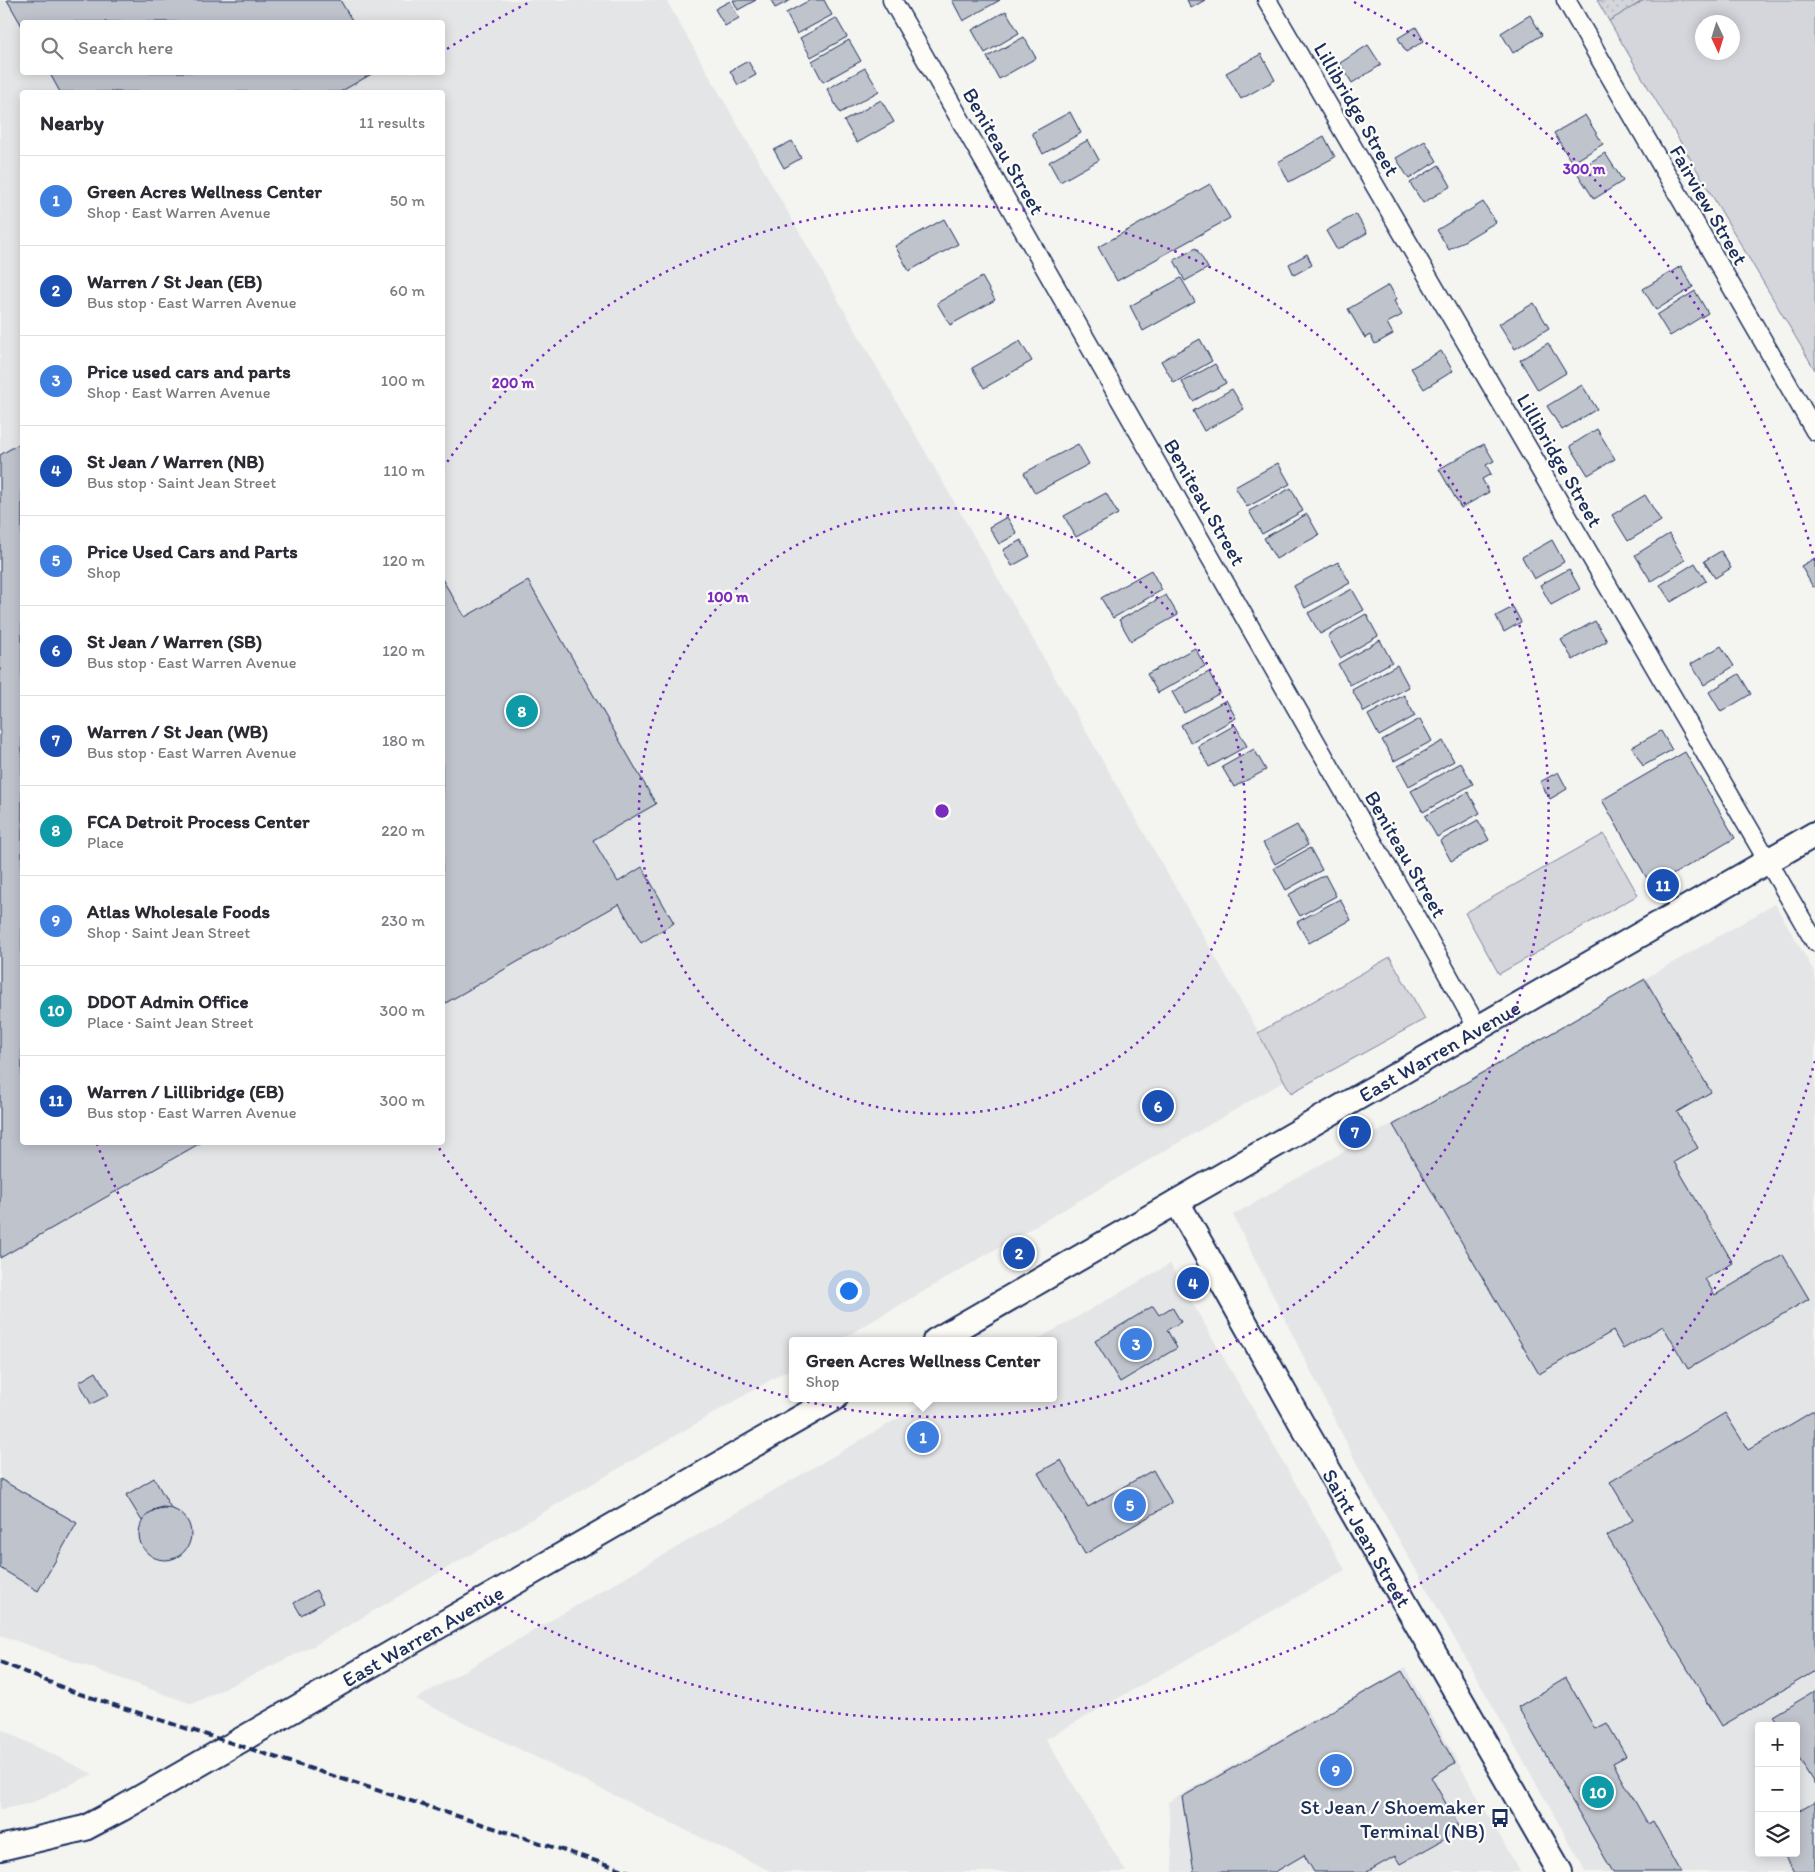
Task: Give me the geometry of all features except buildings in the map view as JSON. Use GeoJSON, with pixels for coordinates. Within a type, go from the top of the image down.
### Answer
{"type":"FeatureCollection","features":[{"type":"Feature","properties":{"kind":"main road","name":"East Warren Avenue"},"geometry":{"type":"LineString","coordinates":[[942,1337],[1477,1027],[1815,834]]}},
{"type":"Feature","properties":{"kind":"main road","name":"Saint Jean Street"},"geometry":{"type":"LineString","coordinates":[[1177,1202],[1560,1872]]}},
{"type":"Feature","properties":{"kind":"main road","name":"East Warren Avenue"},"geometry":{"type":"LineString","coordinates":[[0,1848],[86,1828],[828,1402]]}},
{"type":"Feature","properties":{"kind":"street","name":"Beniteau Street"},"geometry":{"type":"LineString","coordinates":[[892,0],[1418,919],[1477,1027]]}},
{"type":"Feature","properties":{"kind":"street","name":"Lillibridge Street"},"geometry":{"type":"LineString","coordinates":[[1267,0],[1815,942]]}},
{"type":"Feature","properties":{"kind":"street","name":"Fairview Street"},"geometry":{"type":"LineString","coordinates":[[1566,0],[1815,431]]}},
{"type":"Feature","properties":{"kind":"shaded area"},"geometry":{"type":"Polygon","coordinates":[[[0,0],[666,0],[1286,1080],[845,1337],[789,1337],[789,1369],[315,1645],[192,1704],[0,1635],[0,0]]]}},
{"type":"Feature","properties":{"kind":"shaded area"},"geometry":{"type":"Polygon","coordinates":[[[1597,0],[1644,0],[1609,21],[1597,0]]]}},
{"type":"Feature","properties":{"kind":"shaded area"},"geometry":{"type":"Polygon","coordinates":[[[1644,0],[1815,0],[1815,370],[1609,21],[1644,0]]]}},
{"type":"Feature","properties":{"kind":"shaded area"},"geometry":{"type":"Polygon","coordinates":[[[1604,834],[1638,895],[1499,974],[1465,913],[1604,834]]]}},
{"type":"Feature","properties":{"kind":"shaded area"},"geometry":{"type":"Polygon","coordinates":[[[1775,904],[1815,973],[1815,1872],[1586,1872],[1362,1474],[1233,1215],[1775,904]]]}},
{"type":"Feature","properties":{"kind":"shaded area"},"geometry":{"type":"Polygon","coordinates":[[[1390,957],[1425,1019],[1291,1093],[1258,1033],[1390,957]]]}},
{"type":"Feature","properties":{"kind":"shaded area"},"geometry":{"type":"Polygon","coordinates":[[[1170,1264],[1345,1570],[1046,1739],[1126,1872],[772,1872],[416,1699],[926,1402],[1057,1402],[1057,1337],[1042,1337],[1170,1264]]]}},
{"type":"Feature","properties":{"kind":"shaded area"},"geometry":{"type":"Polygon","coordinates":[[[1405,1668],[1520,1872],[1173,1872],[1168,1802],[1405,1668]]]}},
{"type":"Feature","properties":{"kind":"shaded area"},"geometry":{"type":"Polygon","coordinates":[[[0,1729],[93,1774],[31,1803],[0,1810],[0,1729]]]}},
{"type":"Feature","properties":{"kind":"railway"},"geometry":{"type":"LineString","coordinates":[[0,1662],[74,1692],[630,1872]]}},
{"type":"Feature","properties":{"kind":"place","name":"FCA Detroit Process Center"},"geometry":{"type":"Point","coordinates":[522,711]}},
{"type":"Feature","properties":{"kind":"place","name":"Warren / Lillibridge (EB)"},"geometry":{"type":"Point","coordinates":[1663,885]}},
{"type":"Feature","properties":{"kind":"place","name":"St Jean / Warren (SB)"},"geometry":{"type":"Point","coordinates":[1158,1106]}},
{"type":"Feature","properties":{"kind":"place","name":"Warren / St Jean (WB)"},"geometry":{"type":"Point","coordinates":[1355,1132]}},
{"type":"Feature","properties":{"kind":"place","name":"Warren / St Jean (EB)"},"geometry":{"type":"Point","coordinates":[1019,1253]}},
{"type":"Feature","properties":{"kind":"place","name":"St Jean / Warren (NB)"},"geometry":{"type":"Point","coordinates":[1193,1283]}},
{"type":"Feature","properties":{"kind":"place","name":"Price used cars and parts"},"geometry":{"type":"Point","coordinates":[1136,1344]}},
{"type":"Feature","properties":{"kind":"place","name":"Green Acres Wellness Center"},"geometry":{"type":"Point","coordinates":[923,1437]}},
{"type":"Feature","properties":{"kind":"place","name":"Price Used Cars and Parts"},"geometry":{"type":"Point","coordinates":[1130,1505]}},
{"type":"Feature","properties":{"kind":"place","name":"Atlas Wholesale Foods"},"geometry":{"type":"Point","coordinates":[1336,1770]}},
{"type":"Feature","properties":{"kind":"place","name":"DDOT Admin Office"},"geometry":{"type":"Point","coordinates":[1598,1792]}},
{"type":"Feature","properties":{"kind":"place","name":"St Jean / Shoemaker Terminal (NB)"},"geometry":{"type":"Point","coordinates":[1500,1818]}}]}
